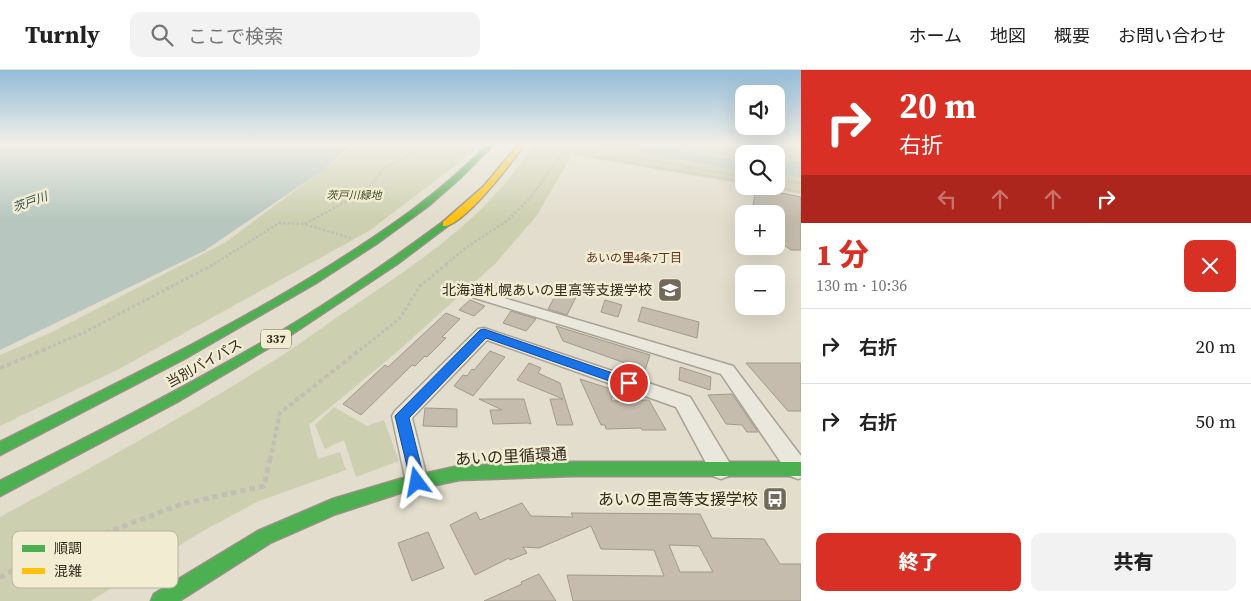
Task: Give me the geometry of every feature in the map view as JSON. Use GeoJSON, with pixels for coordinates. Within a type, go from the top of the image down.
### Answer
{"type":"FeatureCollection","features":[{"type":"Feature","properties":{"kind":"main road","name":"当別バイパス"},"geometry":{"type":"LineString","coordinates":[[0,448],[204,342],[286,296],[370,244],[445,189],[467,170]]}},
{"type":"Feature","properties":{"kind":"main road","name":"当別バイパス"},"geometry":{"type":"LineString","coordinates":[[0,489],[227,369],[376,276],[447,225],[476,199],[503,170]]}},
{"type":"Feature","properties":{"kind":"main road","name":"あいの里循環通"},"geometry":{"type":"LineString","coordinates":[[160,601],[264,537],[333,507],[417,482],[459,472],[571,469],[799,469]]}},
{"type":"Feature","properties":{"kind":"street"},"geometry":{"type":"LineString","coordinates":[[477,294],[727,370],[799,469]]}},
{"type":"Feature","properties":{"kind":"street"},"geometry":{"type":"LineString","coordinates":[[417,482],[402,416],[484,333],[683,402],[721,469]]}},
{"type":"Feature","properties":{"kind":"path"},"geometry":{"type":"LineString","coordinates":[[304,224],[354,198],[373,183],[383,170]]}},
{"type":"Feature","properties":{"kind":"path"},"geometry":{"type":"LineString","coordinates":[[110,531],[182,504],[264,486],[280,413],[400,318],[420,286],[467,247],[507,221],[529,201],[551,170]]}},
{"type":"Feature","properties":{"kind":"path"},"geometry":{"type":"LineString","coordinates":[[671,170],[735,180]]}},
{"type":"Feature","properties":{"kind":"path"},"geometry":{"type":"LineString","coordinates":[[704,170],[735,175]]}},
{"type":"Feature","properties":{"kind":"path"},"geometry":{"type":"LineString","coordinates":[[785,181],[801,183]]}},
{"type":"Feature","properties":{"kind":"path"},"geometry":{"type":"LineString","coordinates":[[785,189],[801,192]]}},
{"type":"Feature","properties":{"kind":"path"},"geometry":{"type":"LineString","coordinates":[[0,368],[85,332],[204,270],[279,222],[304,224],[370,244]]}},
{"type":"Feature","properties":{"kind":"path"},"geometry":{"type":"LineString","coordinates":[[0,578],[12,571]]}},
{"type":"Feature","properties":{"kind":"green space","name":"茨戸川緑地"},"geometry":{"type":"Polygon","coordinates":[[[323,170],[449,170],[369,231],[119,369],[0,426],[0,355],[52,332],[226,242],[323,170]]]}},
{"type":"Feature","properties":{"kind":"green space"},"geometry":{"type":"Polygon","coordinates":[[[516,170],[563,170],[537,215],[496,263],[398,351],[309,425],[318,459],[340,452],[346,470],[259,501],[178,546],[178,531],[12,531],[12,588],[112,588],[91,601],[0,601],[0,517],[128,447],[223,392],[287,352],[422,259],[471,219],[516,170]]]}},
{"type":"Feature","properties":{"kind":"green space"},"geometry":{"type":"Polygon","coordinates":[[[660,170],[735,170],[735,182],[660,170]]]}},
{"type":"Feature","properties":{"kind":"green space"},"geometry":{"type":"Polygon","coordinates":[[[785,170],[801,170],[801,194],[785,191],[785,170]]]}},
{"type":"Feature","properties":{"kind":"green space"},"geometry":{"type":"Polygon","coordinates":[[[334,407],[367,426],[384,420],[399,461],[356,477],[344,440],[325,449],[315,425],[334,407]]]}},
{"type":"Feature","properties":{"kind":"water","name":"茨戸川"},"geometry":{"type":"Polygon","coordinates":[[[0,170],[323,170],[204,251],[0,350],[0,170]]]}},
{"type":"Feature","properties":{"kind":"water"},"geometry":{"type":"Polygon","coordinates":[[[785,170],[801,170],[801,177],[785,175],[785,170]]]}},
{"type":"Feature","properties":{"kind":"building"},"geometry":{"type":"Polygon","coordinates":[[[785,194],[801,197],[801,250],[791,250],[785,246],[785,205],[753,205],[755,195],[785,194]]]}},
{"type":"Feature","properties":{"kind":"building"},"geometry":{"type":"Polygon","coordinates":[[[562,284],[578,289],[576,293],[578,293],[567,315],[548,309],[562,284]]]}},
{"type":"Feature","properties":{"kind":"building"},"geometry":{"type":"Polygon","coordinates":[[[470,300],[485,306],[474,316],[459,310],[470,300]]]}},
{"type":"Feature","properties":{"kind":"building"},"geometry":{"type":"Polygon","coordinates":[[[605,300],[622,305],[618,317],[601,312],[605,300]]]}},
{"type":"Feature","properties":{"kind":"building"},"geometry":{"type":"Polygon","coordinates":[[[642,307],[699,322],[697,338],[638,321],[642,307]]]}},
{"type":"Feature","properties":{"kind":"building"},"geometry":{"type":"Polygon","coordinates":[[[511,311],[536,319],[526,331],[503,323],[511,311]]]}},
{"type":"Feature","properties":{"kind":"building"},"geometry":{"type":"Polygon","coordinates":[[[446,313],[460,319],[442,337],[446,338],[427,357],[425,356],[415,366],[412,365],[361,415],[343,404],[385,365],[388,367],[446,313]]]}},
{"type":"Feature","properties":{"kind":"building"},"geometry":{"type":"Polygon","coordinates":[[[556,326],[650,355],[645,370],[563,341],[556,326]]]}},
{"type":"Feature","properties":{"kind":"building"},"geometry":{"type":"Polygon","coordinates":[[[490,351],[505,357],[473,396],[454,386],[463,375],[467,376],[472,369],[474,370],[490,351]]]}},
{"type":"Feature","properties":{"kind":"building"},"geometry":{"type":"Polygon","coordinates":[[[529,363],[541,368],[538,373],[560,383],[573,425],[557,425],[550,399],[563,399],[517,380],[529,363]]]}},
{"type":"Feature","properties":{"kind":"building"},"geometry":{"type":"Polygon","coordinates":[[[746,363],[801,363],[801,411],[788,411],[746,363]]]}},
{"type":"Feature","properties":{"kind":"building"},"geometry":{"type":"Polygon","coordinates":[[[680,367],[711,377],[710,390],[679,380],[680,367]]]}},
{"type":"Feature","properties":{"kind":"building"},"geometry":{"type":"Polygon","coordinates":[[[580,379],[614,390],[611,401],[649,400],[666,430],[642,430],[641,428],[606,429],[605,425],[601,425],[580,379]]]}},
{"type":"Feature","properties":{"kind":"building"},"geometry":{"type":"Polygon","coordinates":[[[732,394],[758,432],[747,432],[742,425],[726,424],[708,395],[732,394]]]}},
{"type":"Feature","properties":{"kind":"building"},"geometry":{"type":"Polygon","coordinates":[[[479,399],[524,399],[531,424],[493,424],[490,410],[502,410],[479,399]]]}},
{"type":"Feature","properties":{"kind":"building"},"geometry":{"type":"Polygon","coordinates":[[[425,408],[457,409],[457,427],[423,426],[425,408]]]}},
{"type":"Feature","properties":{"kind":"building"},"geometry":{"type":"Polygon","coordinates":[[[522,503],[531,516],[573,517],[571,513],[700,514],[712,538],[764,539],[780,564],[801,564],[801,601],[573,601],[567,575],[664,576],[654,550],[601,549],[591,526],[539,548],[523,547],[527,553],[510,560],[509,558],[475,575],[450,525],[476,512],[480,520],[522,503]],[[669,545],[680,572],[713,572],[699,546],[669,545]]]}},
{"type":"Feature","properties":{"kind":"building"},"geometry":{"type":"Polygon","coordinates":[[[428,532],[444,568],[412,581],[398,543],[428,532]]]}},
{"type":"Feature","properties":{"kind":"building"},"geometry":{"type":"Polygon","coordinates":[[[539,574],[556,601],[484,601],[522,584],[521,582],[539,574]]]}},
{"type":"Feature","properties":{"kind":"traffic: fast"},"geometry":{"type":"LineString","coordinates":[[0,449],[180,356],[269,307],[355,254],[409,217],[466,170]]}},
{"type":"Feature","properties":{"kind":"traffic: fast"},"geometry":{"type":"LineString","coordinates":[[0,489],[173,398],[285,334],[394,263],[446,224]]}},
{"type":"Feature","properties":{"kind":"traffic: fast"},"geometry":{"type":"LineString","coordinates":[[161,601],[264,537],[333,507],[400,486],[459,473],[571,469],[801,469]]}},
{"type":"Feature","properties":{"kind":"traffic: slow"},"geometry":{"type":"LineString","coordinates":[[446,224],[487,188],[503,170]]}},
{"type":"Feature","properties":{"kind":"place","name":"北海道札幌あいの里高等支援学校"},"geometry":{"type":"Point","coordinates":[670,290]}},
{"type":"Feature","properties":{"kind":"place","name":"あいの里高等支援学校"},"geometry":{"type":"Point","coordinates":[775,499]}},
{"type":"Feature","properties":{"kind":"district","name":"あいの里4条7丁目"},"geometry":{"type":"Point","coordinates":[634,258]}},
{"type":"Feature","properties":{"kind":"route"},"geometry":{"type":"LineString","coordinates":[[417,482],[402,416],[484,333],[629,383]]}}]}
